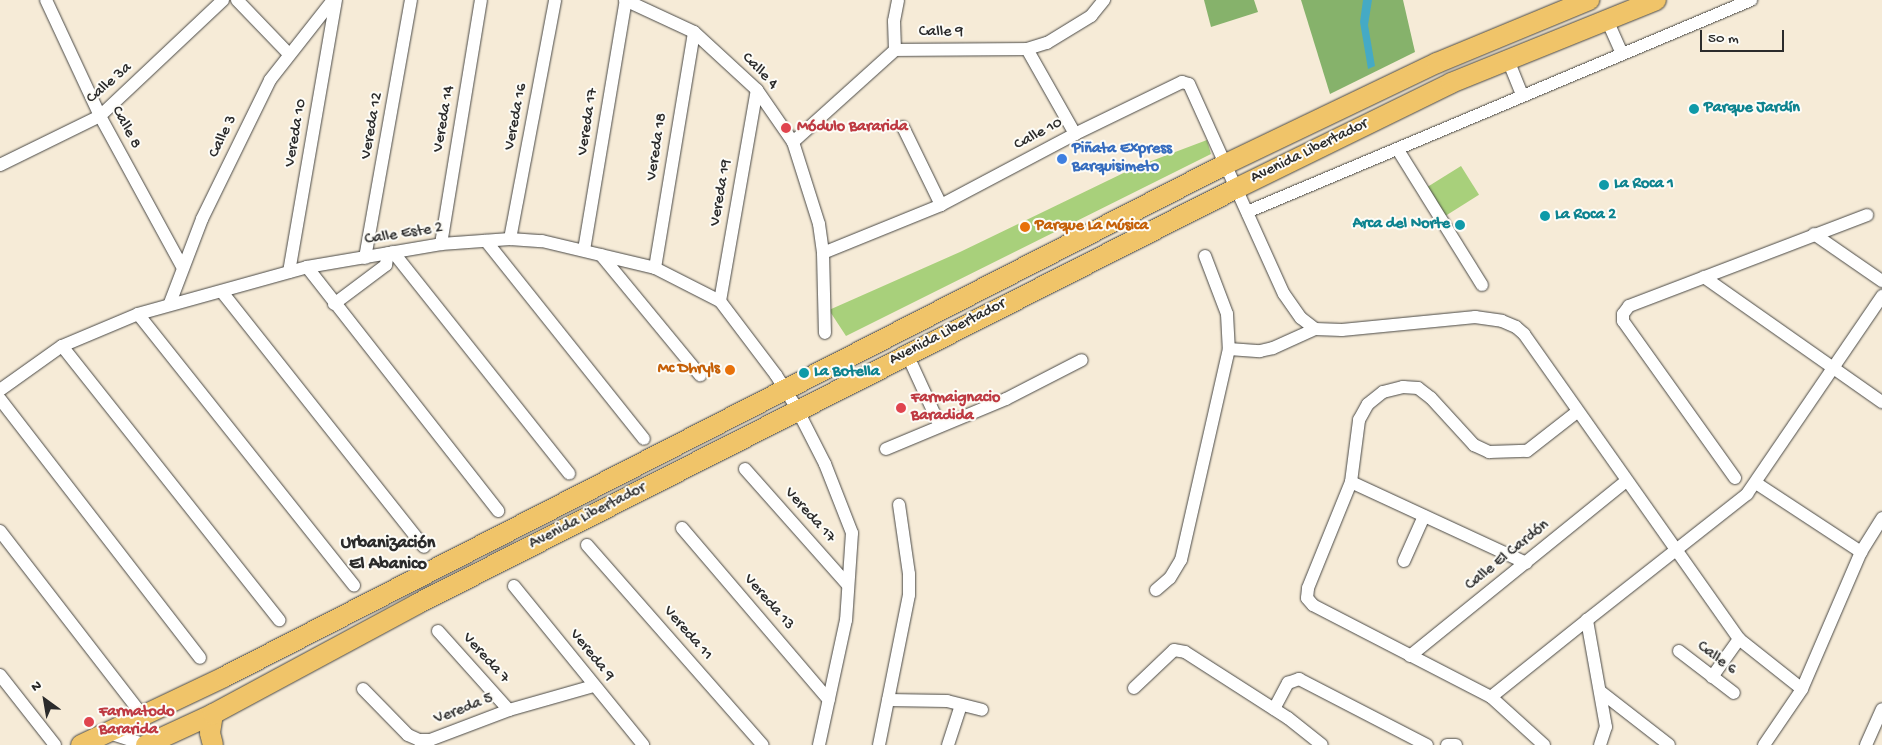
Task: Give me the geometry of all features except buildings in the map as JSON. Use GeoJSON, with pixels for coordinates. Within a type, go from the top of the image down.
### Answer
{"type":"FeatureCollection","features":[{"type":"Feature","properties":{"kind":"main road","name":"Avenida Libertador"},"geometry":{"type":"LineString","coordinates":[[81,745],[143,716],[1226,164],[1437,63],[1589,0]]}},
{"type":"Feature","properties":{"kind":"main road","name":"Avenida Libertador"},"geometry":{"type":"LineString","coordinates":[[146,745],[213,714],[416,604],[797,409],[1237,188],[1451,83],[1656,0]]}},
{"type":"Feature","properties":{"kind":"main road"},"geometry":{"type":"LineString","coordinates":[[213,714],[210,733],[213,745]]}},
{"type":"Feature","properties":{"kind":"street","name":"Calle 8"},"geometry":{"type":"LineString","coordinates":[[46,0],[100,116],[183,268]]}},
{"type":"Feature","properties":{"kind":"street","name":"Calle 3a"},"geometry":{"type":"LineString","coordinates":[[0,165],[100,116],[223,0]]}},
{"type":"Feature","properties":{"kind":"street"},"geometry":{"type":"LineString","coordinates":[[237,0],[288,53]]}},
{"type":"Feature","properties":{"kind":"street","name":"Calle 3"},"geometry":{"type":"LineString","coordinates":[[170,303],[202,219],[270,80],[288,53],[334,0]]}},
{"type":"Feature","properties":{"kind":"street","name":"Vereda 10"},"geometry":{"type":"LineString","coordinates":[[288,272],[334,0]]}},
{"type":"Feature","properties":{"kind":"street","name":"Vereda 12"},"geometry":{"type":"LineString","coordinates":[[365,258],[411,0]]}},
{"type":"Feature","properties":{"kind":"street","name":"Vereda 14"},"geometry":{"type":"LineString","coordinates":[[441,244],[481,0]]}},
{"type":"Feature","properties":{"kind":"street","name":"Vereda 16"},"geometry":{"type":"LineString","coordinates":[[510,239],[555,0]]}},
{"type":"Feature","properties":{"kind":"street","name":"Calle 4"},"geometry":{"type":"LineString","coordinates":[[626,0],[694,32],[758,90],[793,142],[814,206],[823,253],[825,333]]}},
{"type":"Feature","properties":{"kind":"street","name":"Vereda 17"},"geometry":{"type":"LineString","coordinates":[[584,250],[626,0]]}},
{"type":"Feature","properties":{"kind":"street"},"geometry":{"type":"LineString","coordinates":[[793,142],[894,50],[895,7],[898,0]]}},
{"type":"Feature","properties":{"kind":"street","name":"Calle 9"},"geometry":{"type":"LineString","coordinates":[[894,50],[1027,49],[1047,43],[1091,16],[1104,0]]}},
{"type":"Feature","properties":{"kind":"street"},"geometry":{"type":"LineString","coordinates":[[1247,212],[1751,0]]}},
{"type":"Feature","properties":{"kind":"street"},"geometry":{"type":"LineString","coordinates":[[1607,20],[1622,54]]}},
{"type":"Feature","properties":{"kind":"street","name":"Vereda 18"},"geometry":{"type":"LineString","coordinates":[[655,268],[694,32]]}},
{"type":"Feature","properties":{"kind":"street"},"geometry":{"type":"LineString","coordinates":[[1027,49],[1075,134]]}},
{"type":"Feature","properties":{"kind":"street"},"geometry":{"type":"LineString","coordinates":[[1508,60],[1522,95]]}},
{"type":"Feature","properties":{"kind":"street","name":"Calle 10"},"geometry":{"type":"LineString","coordinates":[[823,253],[941,205],[1075,134],[1182,82],[1194,90],[1226,164]]}},
{"type":"Feature","properties":{"kind":"street","name":"Vereda 19"},"geometry":{"type":"LineString","coordinates":[[720,301],[758,90]]}},
{"type":"Feature","properties":{"kind":"street"},"geometry":{"type":"LineString","coordinates":[[903,127],[941,205]]}},
{"type":"Feature","properties":{"kind":"street"},"geometry":{"type":"LineString","coordinates":[[1398,150],[1482,285]]}},
{"type":"Feature","properties":{"kind":"street"},"geometry":{"type":"LineString","coordinates":[[1226,164],[1288,301],[1301,318],[1314,328]]}},
{"type":"Feature","properties":{"kind":"street"},"geometry":{"type":"LineString","coordinates":[[1735,478],[1624,321],[1623,314],[1629,306],[1867,215]]}},
{"type":"Feature","properties":{"kind":"street"},"geometry":{"type":"LineString","coordinates":[[1814,234],[1882,281]]}},
{"type":"Feature","properties":{"kind":"street","name":"Calle Este 2"},"geometry":{"type":"LineString","coordinates":[[0,390],[62,346],[138,314],[170,303],[222,292],[308,267],[441,244],[510,239],[542,241],[655,268],[720,301],[785,388],[825,464],[852,533],[846,620],[819,745]]}},
{"type":"Feature","properties":{"kind":"street"},"geometry":{"type":"LineString","coordinates":[[486,241],[644,439]]}},
{"type":"Feature","properties":{"kind":"street"},"geometry":{"type":"LineString","coordinates":[[334,304],[386,265],[390,252]]}},
{"type":"Feature","properties":{"kind":"street"},"geometry":{"type":"LineString","coordinates":[[390,252],[569,473]]}},
{"type":"Feature","properties":{"kind":"street"},"geometry":{"type":"LineString","coordinates":[[601,255],[700,374]]}},
{"type":"Feature","properties":{"kind":"street"},"geometry":{"type":"LineString","coordinates":[[1156,590],[1170,578],[1181,560],[1229,348],[1227,314],[1205,256]]}},
{"type":"Feature","properties":{"kind":"street"},"geometry":{"type":"LineString","coordinates":[[308,267],[334,304],[498,510]]}},
{"type":"Feature","properties":{"kind":"street"},"geometry":{"type":"LineString","coordinates":[[1704,277],[1882,402]]}},
{"type":"Feature","properties":{"kind":"street"},"geometry":{"type":"LineString","coordinates":[[222,292],[424,547]]}},
{"type":"Feature","properties":{"kind":"street"},"geometry":{"type":"LineString","coordinates":[[1490,697],[1675,552],[1756,483],[1882,296]]}},
{"type":"Feature","properties":{"kind":"street"},"geometry":{"type":"LineString","coordinates":[[138,314],[354,586]]}},
{"type":"Feature","properties":{"kind":"street"},"geometry":{"type":"LineString","coordinates":[[1229,348],[1260,351],[1273,348],[1314,328],[1342,330],[1475,317],[1502,321],[1524,334],[1675,552],[1738,639],[1802,689]]}},
{"type":"Feature","properties":{"kind":"street"},"geometry":{"type":"LineString","coordinates":[[62,346],[279,620]]}},
{"type":"Feature","properties":{"kind":"street"},"geometry":{"type":"LineString","coordinates":[[907,354],[940,426]]}},
{"type":"Feature","properties":{"kind":"street"},"geometry":{"type":"LineString","coordinates":[[886,449],[1006,399],[1082,360]]}},
{"type":"Feature","properties":{"kind":"street"},"geometry":{"type":"LineString","coordinates":[[1544,745],[1490,697],[1313,605],[1307,598],[1308,588],[1352,482],[1359,420],[1368,404],[1384,392],[1404,386],[1418,388],[1431,398],[1474,445],[1489,452],[1527,451],[1577,412]]}},
{"type":"Feature","properties":{"kind":"street"},"geometry":{"type":"LineString","coordinates":[[0,399],[200,658]]}},
{"type":"Feature","properties":{"kind":"street","name":"Vereda 17"},"geometry":{"type":"LineString","coordinates":[[745,469],[848,585]]}},
{"type":"Feature","properties":{"kind":"street","name":"Calle El Cardón"},"geometry":{"type":"LineString","coordinates":[[1410,656],[1626,481]]}},
{"type":"Feature","properties":{"kind":"street"},"geometry":{"type":"LineString","coordinates":[[1352,482],[1526,563]]}},
{"type":"Feature","properties":{"kind":"street"},"geometry":{"type":"LineString","coordinates":[[1756,483],[1861,552]]}},
{"type":"Feature","properties":{"kind":"street"},"geometry":{"type":"LineString","coordinates":[[879,745],[909,595],[909,574],[899,505]]}},
{"type":"Feature","properties":{"kind":"street"},"geometry":{"type":"LineString","coordinates":[[1404,561],[1424,516]]}},
{"type":"Feature","properties":{"kind":"street"},"geometry":{"type":"LineString","coordinates":[[1764,745],[1802,689],[1861,552],[1878,534],[1882,518]]}},
{"type":"Feature","properties":{"kind":"street","name":"Vereda 13"},"geometry":{"type":"LineString","coordinates":[[682,528],[829,700]]}},
{"type":"Feature","properties":{"kind":"street"},"geometry":{"type":"LineString","coordinates":[[0,531],[143,716]]}},
{"type":"Feature","properties":{"kind":"street","name":"Vereda 11"},"geometry":{"type":"LineString","coordinates":[[587,545],[763,745]]}},
{"type":"Feature","properties":{"kind":"street","name":"Vereda 9"},"geometry":{"type":"LineString","coordinates":[[514,586],[643,745]]}},
{"type":"Feature","properties":{"kind":"street"},"geometry":{"type":"LineString","coordinates":[[1587,620],[1606,727],[1600,745]]}},
{"type":"Feature","properties":{"kind":"street","name":"Vereda 7"},"geometry":{"type":"LineString","coordinates":[[438,630],[509,710]]}},
{"type":"Feature","properties":{"kind":"street"},"geometry":{"type":"LineString","coordinates":[[1712,677],[1738,639]]}},
{"type":"Feature","properties":{"kind":"street"},"geometry":{"type":"LineString","coordinates":[[1134,688],[1174,650],[1185,652],[1274,709],[1322,745]]}},
{"type":"Feature","properties":{"kind":"street","name":"Calle 6"},"geometry":{"type":"LineString","coordinates":[[1679,650],[1734,692]]}},
{"type":"Feature","properties":{"kind":"street"},"geometry":{"type":"LineString","coordinates":[[0,675],[55,745]]}},
{"type":"Feature","properties":{"kind":"street"},"geometry":{"type":"LineString","coordinates":[[1274,709],[1288,683],[1299,679],[1427,745]]}},
{"type":"Feature","properties":{"kind":"street","name":"Vereda 5"},"geometry":{"type":"LineString","coordinates":[[362,689],[408,735],[419,740],[441,736],[509,710],[594,686]]}},
{"type":"Feature","properties":{"kind":"street"},"geometry":{"type":"LineString","coordinates":[[1601,692],[1669,745]]}},
{"type":"Feature","properties":{"kind":"street"},"geometry":{"type":"LineString","coordinates":[[888,700],[947,701],[982,710]]}},
{"type":"Feature","properties":{"kind":"street"},"geometry":{"type":"LineString","coordinates":[[948,745],[961,705]]}},
{"type":"Feature","properties":{"kind":"street"},"geometry":{"type":"LineString","coordinates":[[1866,745],[1882,709]]}},
{"type":"Feature","properties":{"kind":"street"},"geometry":{"type":"LineString","coordinates":[[109,733],[146,745]]}},
{"type":"Feature","properties":{"kind":"street"},"geometry":{"type":"LineString","coordinates":[[1447,745],[1456,745]]}},
{"type":"Feature","properties":{"kind":"green space"},"geometry":{"type":"Polygon","coordinates":[[[1204,0],[1254,0],[1258,12],[1211,27],[1204,0]]]}},
{"type":"Feature","properties":{"kind":"green space"},"geometry":{"type":"Polygon","coordinates":[[[1301,0],[1403,0],[1415,52],[1330,94],[1301,0]]]}},
{"type":"Feature","properties":{"kind":"green space"},"geometry":{"type":"Polygon","coordinates":[[[1207,140],[1211,154],[846,336],[829,310],[960,252],[1138,166],[1207,140]]]}},
{"type":"Feature","properties":{"kind":"green space"},"geometry":{"type":"Polygon","coordinates":[[[1461,166],[1479,195],[1442,218],[1424,189],[1461,166]]]}},
{"type":"Feature","properties":{"kind":"water"},"geometry":{"type":"Polygon","coordinates":[[[1363,0],[1372,0],[1368,25],[1375,66],[1368,69],[1360,22],[1363,0]]]}},
{"type":"Feature","properties":{"kind":"place","name":"Parque Jardín"},"geometry":{"type":"Point","coordinates":[1694,109]}},
{"type":"Feature","properties":{"kind":"place","name":"Módulo Bararida"},"geometry":{"type":"Point","coordinates":[786,128]}},
{"type":"Feature","properties":{"kind":"place","name":"Piñata Express Barquisimeto"},"geometry":{"type":"Point","coordinates":[1062,159]}},
{"type":"Feature","properties":{"kind":"place","name":"La Roca 1"},"geometry":{"type":"Point","coordinates":[1604,185]}},
{"type":"Feature","properties":{"kind":"place","name":"La Roca 2"},"geometry":{"type":"Point","coordinates":[1545,216]}},
{"type":"Feature","properties":{"kind":"place","name":"Arca del Norte"},"geometry":{"type":"Point","coordinates":[1460,225]}},
{"type":"Feature","properties":{"kind":"place","name":"Parque La Música"},"geometry":{"type":"Point","coordinates":[1025,227]}},
{"type":"Feature","properties":{"kind":"place","name":"Mc Dhryls"},"geometry":{"type":"Point","coordinates":[730,370]}},
{"type":"Feature","properties":{"kind":"place","name":"La Botella"},"geometry":{"type":"Point","coordinates":[804,373]}},
{"type":"Feature","properties":{"kind":"place","name":"Farmaignacio Baradida"},"geometry":{"type":"Point","coordinates":[901,408]}},
{"type":"Feature","properties":{"kind":"place","name":"Farmatodo Bararida"},"geometry":{"type":"Point","coordinates":[89,722]}},
{"type":"Feature","properties":{"kind":"district","name":"Urbanización El Abanico"},"geometry":{"type":"Point","coordinates":[388,555]}}]}
